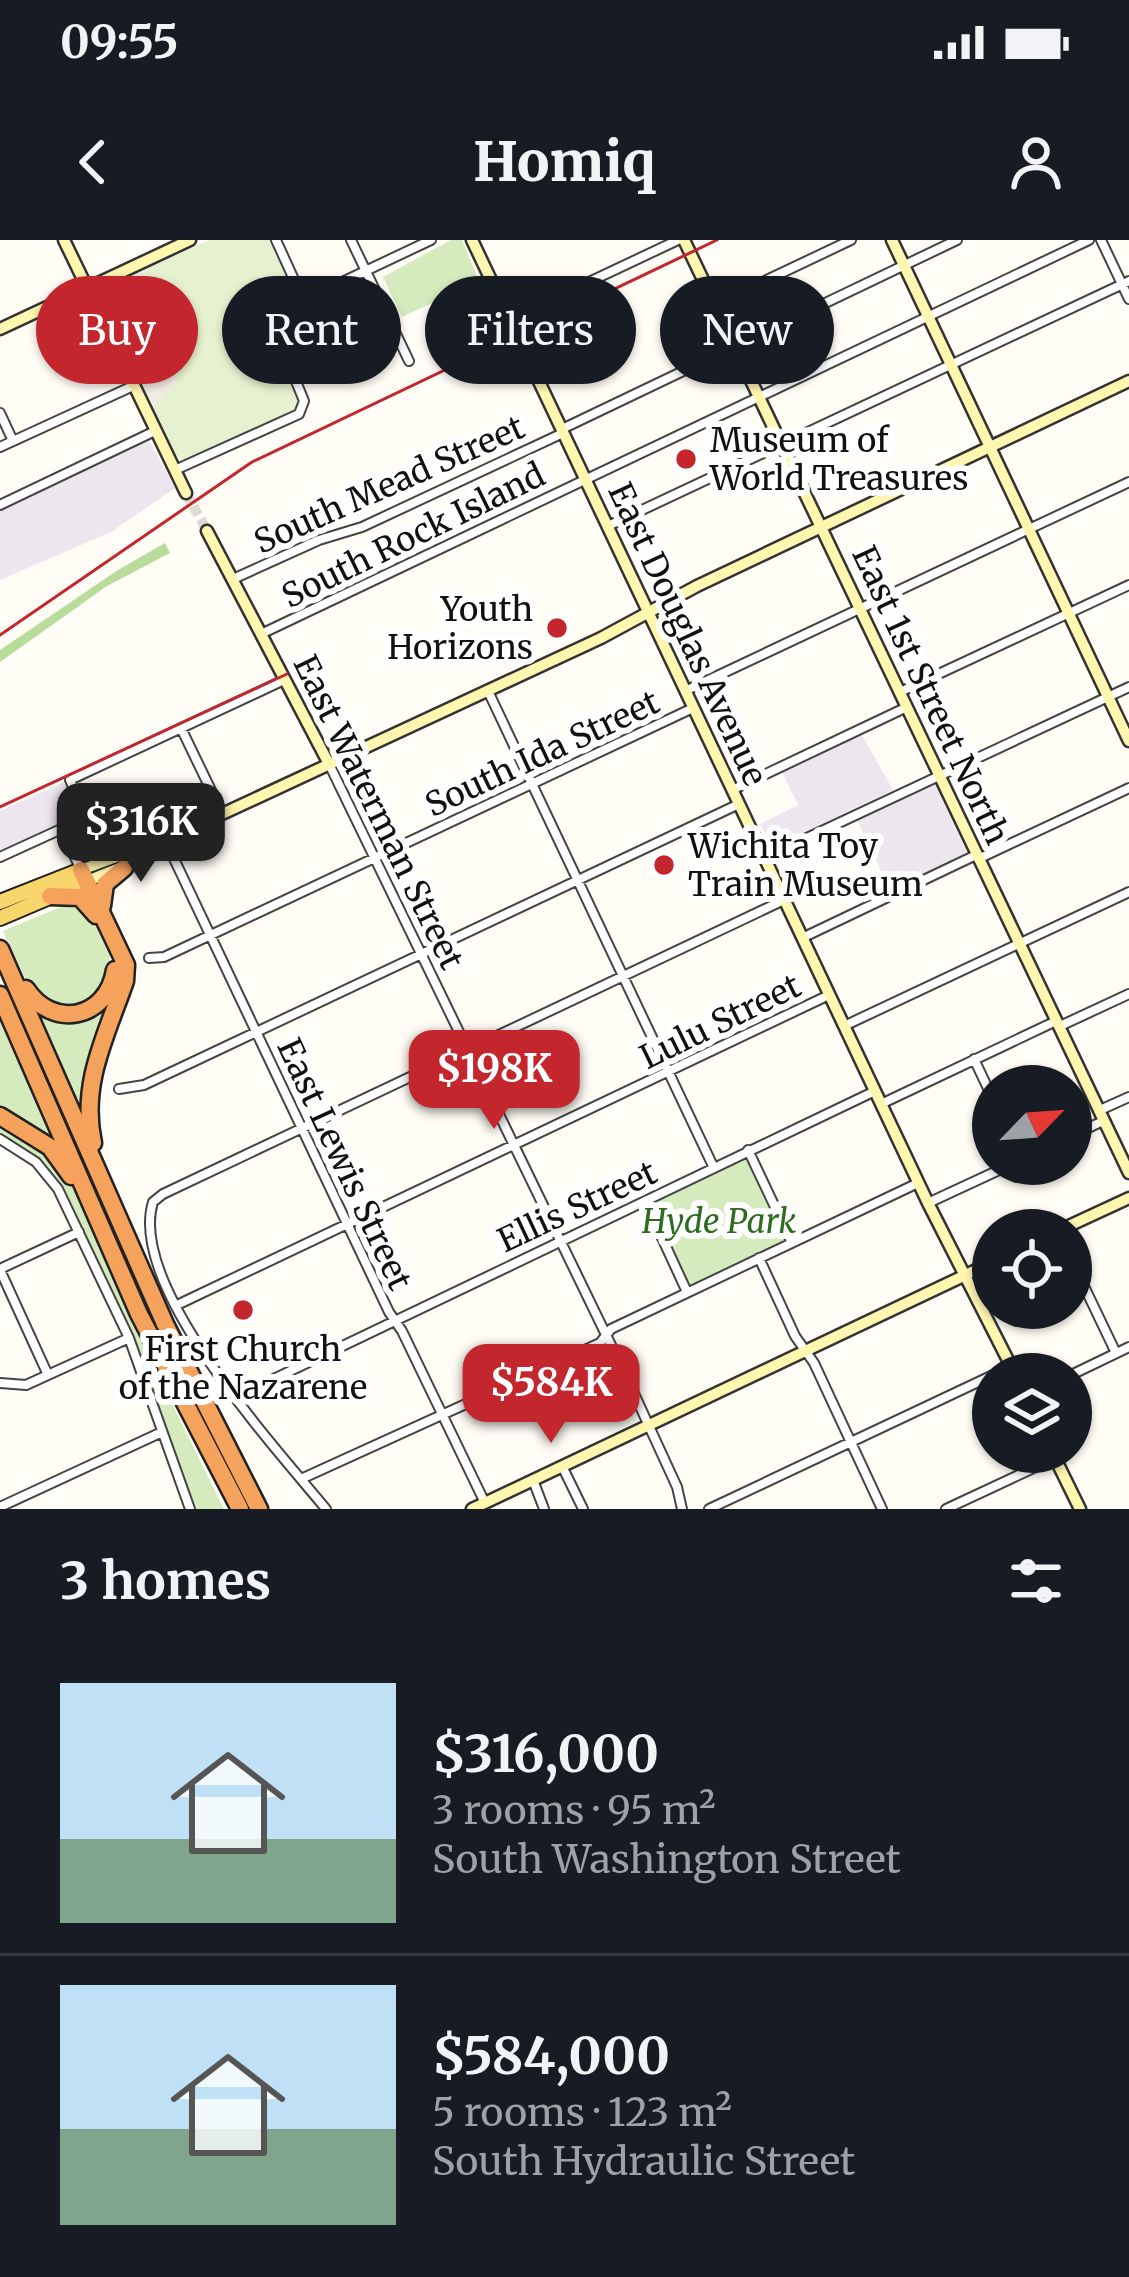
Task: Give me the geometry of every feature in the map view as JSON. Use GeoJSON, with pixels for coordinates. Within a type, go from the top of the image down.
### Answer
{"type":"FeatureCollection","features":[{"type":"Feature","properties":{"kind":"highway"},"geometry":{"type":"LineString","coordinates":[[108,1196],[87,1109],[97,1058],[125,982],[126,964],[101,904],[101,893],[108,879],[124,868]]}},
{"type":"Feature","properties":{"kind":"highway"},"geometry":{"type":"LineString","coordinates":[[0,949],[38,1005],[63,1016],[85,1012],[106,997],[115,970],[84,878]]}},
{"type":"Feature","properties":{"kind":"highway"},"geometry":{"type":"LineString","coordinates":[[84,878],[112,930]]}},
{"type":"Feature","properties":{"kind":"highway"},"geometry":{"type":"LineString","coordinates":[[50,896],[80,897],[96,915]]}},
{"type":"Feature","properties":{"kind":"highway"},"geometry":{"type":"LineString","coordinates":[[0,949],[194,1384],[259,1509]]}},
{"type":"Feature","properties":{"kind":"highway"},"geometry":{"type":"LineString","coordinates":[[0,995],[102,1232],[235,1509]]}},
{"type":"Feature","properties":{"kind":"highway"},"geometry":{"type":"LineString","coordinates":[[0,1116],[33,1133],[52,1150],[102,1232]]}},
{"type":"Feature","properties":{"kind":"highway"},"geometry":{"type":"LineString","coordinates":[[194,1384],[269,1509]]}},
{"type":"Feature","properties":{"kind":"main road"},"geometry":{"type":"LineString","coordinates":[[0,918],[84,878]]}},
{"type":"Feature","properties":{"kind":"main road"},"geometry":{"type":"LineString","coordinates":[[0,902],[84,878]]}},
{"type":"Feature","properties":{"kind":"street"},"geometry":{"type":"LineString","coordinates":[[64,240],[81,276]]}},
{"type":"Feature","properties":{"kind":"street"},"geometry":{"type":"LineString","coordinates":[[113,276],[190,240]]}},
{"type":"Feature","properties":{"kind":"street"},"geometry":{"type":"LineString","coordinates":[[276,240],[293,276]]}},
{"type":"Feature","properties":{"kind":"street"},"geometry":{"type":"LineString","coordinates":[[351,240],[368,276]]}},
{"type":"Feature","properties":{"kind":"street"},"geometry":{"type":"LineString","coordinates":[[353,276],[430,240]]}},
{"type":"Feature","properties":{"kind":"street","name":"East Douglas Avenue"},"geometry":{"type":"LineString","coordinates":[[472,240],[918,1183],[1004,1353]]}},
{"type":"Feature","properties":{"kind":"street"},"geometry":{"type":"LineString","coordinates":[[604,276],[681,240]]}},
{"type":"Feature","properties":{"kind":"street","name":"East 1st Street North"},"geometry":{"type":"LineString","coordinates":[[681,240],[699,276]]}},
{"type":"Feature","properties":{"kind":"street"},"geometry":{"type":"LineString","coordinates":[[775,276],[851,240]]}},
{"type":"Feature","properties":{"kind":"street"},"geometry":{"type":"LineString","coordinates":[[892,240],[1129,741]]}},
{"type":"Feature","properties":{"kind":"street","name":"South Mead Street"},"geometry":{"type":"LineString","coordinates":[[834,302],[957,240]]}},
{"type":"Feature","properties":{"kind":"street","name":"South Rock Island"},"geometry":{"type":"LineString","coordinates":[[261,634],[1089,240]]}},
{"type":"Feature","properties":{"kind":"street"},"geometry":{"type":"LineString","coordinates":[[1101,240],[1126,283],[1129,299]]}},
{"type":"Feature","properties":{"kind":"street"},"geometry":{"type":"LineString","coordinates":[[608,526],[1126,283]]}},
{"type":"Feature","properties":{"kind":"street"},"geometry":{"type":"LineString","coordinates":[[0,329],[36,312]]}},
{"type":"Feature","properties":{"kind":"street"},"geometry":{"type":"LineString","coordinates":[[401,345],[409,361]]}},
{"type":"Feature","properties":{"kind":"street"},"geometry":{"type":"LineString","coordinates":[[84,878],[488,691],[1129,381]]}},
{"type":"Feature","properties":{"kind":"street"},"geometry":{"type":"LineString","coordinates":[[174,470],[299,415],[304,401],[297,384]]}},
{"type":"Feature","properties":{"kind":"street","name":"South Mead Street"},"geometry":{"type":"LineString","coordinates":[[233,579],[319,540],[362,527],[660,384]]}},
{"type":"Feature","properties":{"kind":"street","name":"East 1st Street North"},"geometry":{"type":"LineString","coordinates":[[752,384],[1129,1173]]}},
{"type":"Feature","properties":{"kind":"street"},"geometry":{"type":"LineString","coordinates":[[0,448],[133,386],[186,493]]}},
{"type":"Feature","properties":{"kind":"street"},"geometry":{"type":"LineString","coordinates":[[0,413],[13,441]]}},
{"type":"Feature","properties":{"kind":"street"},"geometry":{"type":"LineString","coordinates":[[0,505],[155,431]]}},
{"type":"Feature","properties":{"kind":"street"},"geometry":{"type":"LineString","coordinates":[[685,691],[1129,482]]}},
{"type":"Feature","properties":{"kind":"street","name":"East Waterman Street"},"geometry":{"type":"LineString","coordinates":[[207,531],[328,764],[607,1336],[677,1487],[682,1509]]}},
{"type":"Feature","properties":{"kind":"street"},"geometry":{"type":"LineString","coordinates":[[900,692],[1129,585]]}},
{"type":"Feature","properties":{"kind":"street"},"geometry":{"type":"LineString","coordinates":[[0,856],[81,820],[84,813],[70,780],[284,680]]}},
{"type":"Feature","properties":{"kind":"street"},"geometry":{"type":"LineString","coordinates":[[764,857],[1129,687]]}},
{"type":"Feature","properties":{"kind":"street"},"geometry":{"type":"LineString","coordinates":[[488,691],[713,1166]]}},
{"type":"Feature","properties":{"kind":"street"},"geometry":{"type":"LineString","coordinates":[[732,790],[907,707]]}},
{"type":"Feature","properties":{"kind":"street","name":"South Ida Street"},"geometry":{"type":"LineString","coordinates":[[149,958],[164,957],[211,936],[693,708]]}},
{"type":"Feature","properties":{"kind":"street"},"geometry":{"type":"LineString","coordinates":[[181,728],[222,814]]}},
{"type":"Feature","properties":{"kind":"street"},"geometry":{"type":"LineString","coordinates":[[802,938],[1129,788]]}},
{"type":"Feature","properties":{"kind":"street"},"geometry":{"type":"LineString","coordinates":[[119,1089],[145,1085],[739,805]]}},
{"type":"Feature","properties":{"kind":"street"},"geometry":{"type":"LineString","coordinates":[[63,831],[84,878]]}},
{"type":"Feature","properties":{"kind":"street"},"geometry":{"type":"LineString","coordinates":[[84,878],[124,868],[157,852],[166,842]]}},
{"type":"Feature","properties":{"kind":"street","name":"East Lewis Street"},"geometry":{"type":"LineString","coordinates":[[166,842],[485,1503]]}},
{"type":"Feature","properties":{"kind":"street"},"geometry":{"type":"LineString","coordinates":[[844,1027],[1129,892]]}},
{"type":"Feature","properties":{"kind":"street"},"geometry":{"type":"LineString","coordinates":[[326,1509],[202,1355],[152,1241],[153,1202],[784,900]]}},
{"type":"Feature","properties":{"kind":"street","name":"Ellis Street"},"geometry":{"type":"LineString","coordinates":[[236,1397],[748,1150],[1129,994]]}},
{"type":"Feature","properties":{"kind":"street","name":"Lulu Street"},"geometry":{"type":"LineString","coordinates":[[177,1305],[830,995]]}},
{"type":"Feature","properties":{"kind":"street"},"geometry":{"type":"LineString","coordinates":[[974,1060],[976,1065]]}},
{"type":"Feature","properties":{"kind":"street"},"geometry":{"type":"LineString","coordinates":[[1092,1122],[1129,1097]]}},
{"type":"Feature","properties":{"kind":"street"},"geometry":{"type":"LineString","coordinates":[[1,1143],[36,1162],[58,1189],[129,1338],[190,1509]]}},
{"type":"Feature","properties":{"kind":"street"},"geometry":{"type":"LineString","coordinates":[[748,1150],[792,1243]]}},
{"type":"Feature","properties":{"kind":"street"},"geometry":{"type":"LineString","coordinates":[[301,1478],[600,1343],[611,1329],[918,1183]]}},
{"type":"Feature","properties":{"kind":"street"},"geometry":{"type":"LineString","coordinates":[[928,1203],[972,1183]]}},
{"type":"Feature","properties":{"kind":"street"},"geometry":{"type":"LineString","coordinates":[[1092,1215],[1129,1198]]}},
{"type":"Feature","properties":{"kind":"street"},"geometry":{"type":"LineString","coordinates":[[645,1202],[688,1292]]}},
{"type":"Feature","properties":{"kind":"street"},"geometry":{"type":"LineString","coordinates":[[48,1375],[0,1269],[79,1232]]}},
{"type":"Feature","properties":{"kind":"street"},"geometry":{"type":"LineString","coordinates":[[759,1258],[883,1509]]}},
{"type":"Feature","properties":{"kind":"street"},"geometry":{"type":"LineString","coordinates":[[472,1509],[972,1272]]}},
{"type":"Feature","properties":{"kind":"street"},"geometry":{"type":"LineString","coordinates":[[1092,1303],[1116,1353]]}},
{"type":"Feature","properties":{"kind":"street"},"geometry":{"type":"LineString","coordinates":[[0,1383],[26,1385],[129,1338]]}},
{"type":"Feature","properties":{"kind":"street"},"geometry":{"type":"LineString","coordinates":[[1092,1365],[1129,1347]]}},
{"type":"Feature","properties":{"kind":"street"},"geometry":{"type":"LineString","coordinates":[[709,1509],[972,1384]]}},
{"type":"Feature","properties":{"kind":"street"},"geometry":{"type":"LineString","coordinates":[[0,1507],[162,1432]]}},
{"type":"Feature","properties":{"kind":"street"},"geometry":{"type":"LineString","coordinates":[[562,1466],[583,1509]]}},
{"type":"Feature","properties":{"kind":"street"},"geometry":{"type":"LineString","coordinates":[[946,1509],[1018,1473]]}},
{"type":"Feature","properties":{"kind":"street"},"geometry":{"type":"LineString","coordinates":[[1063,1473],[1080,1509]]}},
{"type":"Feature","properties":{"kind":"street"},"geometry":{"type":"LineString","coordinates":[[532,1480],[544,1509]]}},
{"type":"Feature","properties":{"kind":"shaded area"},"geometry":{"type":"Polygon","coordinates":[[[148,384],[175,384],[153,408],[143,388],[148,384]]]}},
{"type":"Feature","properties":{"kind":"shaded area"},"geometry":{"type":"Polygon","coordinates":[[[149,440],[175,488],[111,532],[0,580],[0,509],[149,440]]]}},
{"type":"Feature","properties":{"kind":"shaded area"},"geometry":{"type":"Polygon","coordinates":[[[861,733],[893,790],[772,847],[760,824],[798,805],[781,770],[861,733]]]}},
{"type":"Feature","properties":{"kind":"shaded area"},"geometry":{"type":"Polygon","coordinates":[[[64,782],[78,810],[76,816],[0,852],[0,811],[64,782]]]}},
{"type":"Feature","properties":{"kind":"shaded area"},"geometry":{"type":"Polygon","coordinates":[[[934,782],[967,852],[890,890],[857,820],[934,782]]]}},
{"type":"Feature","properties":{"kind":"green space"},"geometry":{"type":"Polygon","coordinates":[[[209,240],[271,240],[288,276],[222,276],[222,384],[292,384],[298,410],[185,460],[173,454],[141,384],[198,384],[198,276],[131,276],[209,240]]]}},
{"type":"Feature","properties":{"kind":"green space"},"geometry":{"type":"Polygon","coordinates":[[[451,240],[462,240],[477,276],[425,276],[425,306],[402,317],[401,276],[385,276],[451,240]]]}},
{"type":"Feature","properties":{"kind":"green space"},"geometry":{"type":"Polygon","coordinates":[[[165,543],[170,553],[107,586],[0,662],[0,650],[165,543]]]}},
{"type":"Feature","properties":{"kind":"green space"},"geometry":{"type":"Polygon","coordinates":[[[75,901],[88,907],[110,956],[106,990],[69,1013],[30,989],[3,931],[75,901]]]}},
{"type":"Feature","properties":{"kind":"green space"},"geometry":{"type":"Polygon","coordinates":[[[121,959],[82,1109],[36,1010],[86,1014],[121,959]]]}},
{"type":"Feature","properties":{"kind":"green space"},"geometry":{"type":"Polygon","coordinates":[[[2,1021],[61,1150],[0,1112],[2,1021]]]}},
{"type":"Feature","properties":{"kind":"green space"},"geometry":{"type":"Polygon","coordinates":[[[0,1118],[27,1132],[68,1176],[145,1349],[224,1509],[196,1509],[127,1321],[66,1194],[37,1157],[0,1133],[0,1118]]]}},
{"type":"Feature","properties":{"kind":"green space","name":"Hyde Park"},"geometry":{"type":"Polygon","coordinates":[[[748,1156],[787,1240],[690,1286],[651,1203],[748,1156]]]}},
{"type":"Feature","properties":{"kind":"tunnel"},"geometry":{"type":"LineString","coordinates":[[186,493],[207,531]]}},
{"type":"Feature","properties":{"kind":"railway"},"geometry":{"type":"LineString","coordinates":[[0,635],[252,462],[717,240]]}},
{"type":"Feature","properties":{"kind":"railway"},"geometry":{"type":"LineString","coordinates":[[0,807],[287,674]]}},
{"type":"Feature","properties":{"kind":"place","name":"Museum of World Treasures"},"geometry":{"type":"Point","coordinates":[686,459]}},
{"type":"Feature","properties":{"kind":"place","name":"Youth Horizons"},"geometry":{"type":"Point","coordinates":[557,628]}},
{"type":"Feature","properties":{"kind":"place","name":"Wichita Toy Train Museum"},"geometry":{"type":"Point","coordinates":[664,865]}},
{"type":"Feature","properties":{"kind":"place","name":"First Church of the Nazarene"},"geometry":{"type":"Point","coordinates":[243,1310]}}]}
